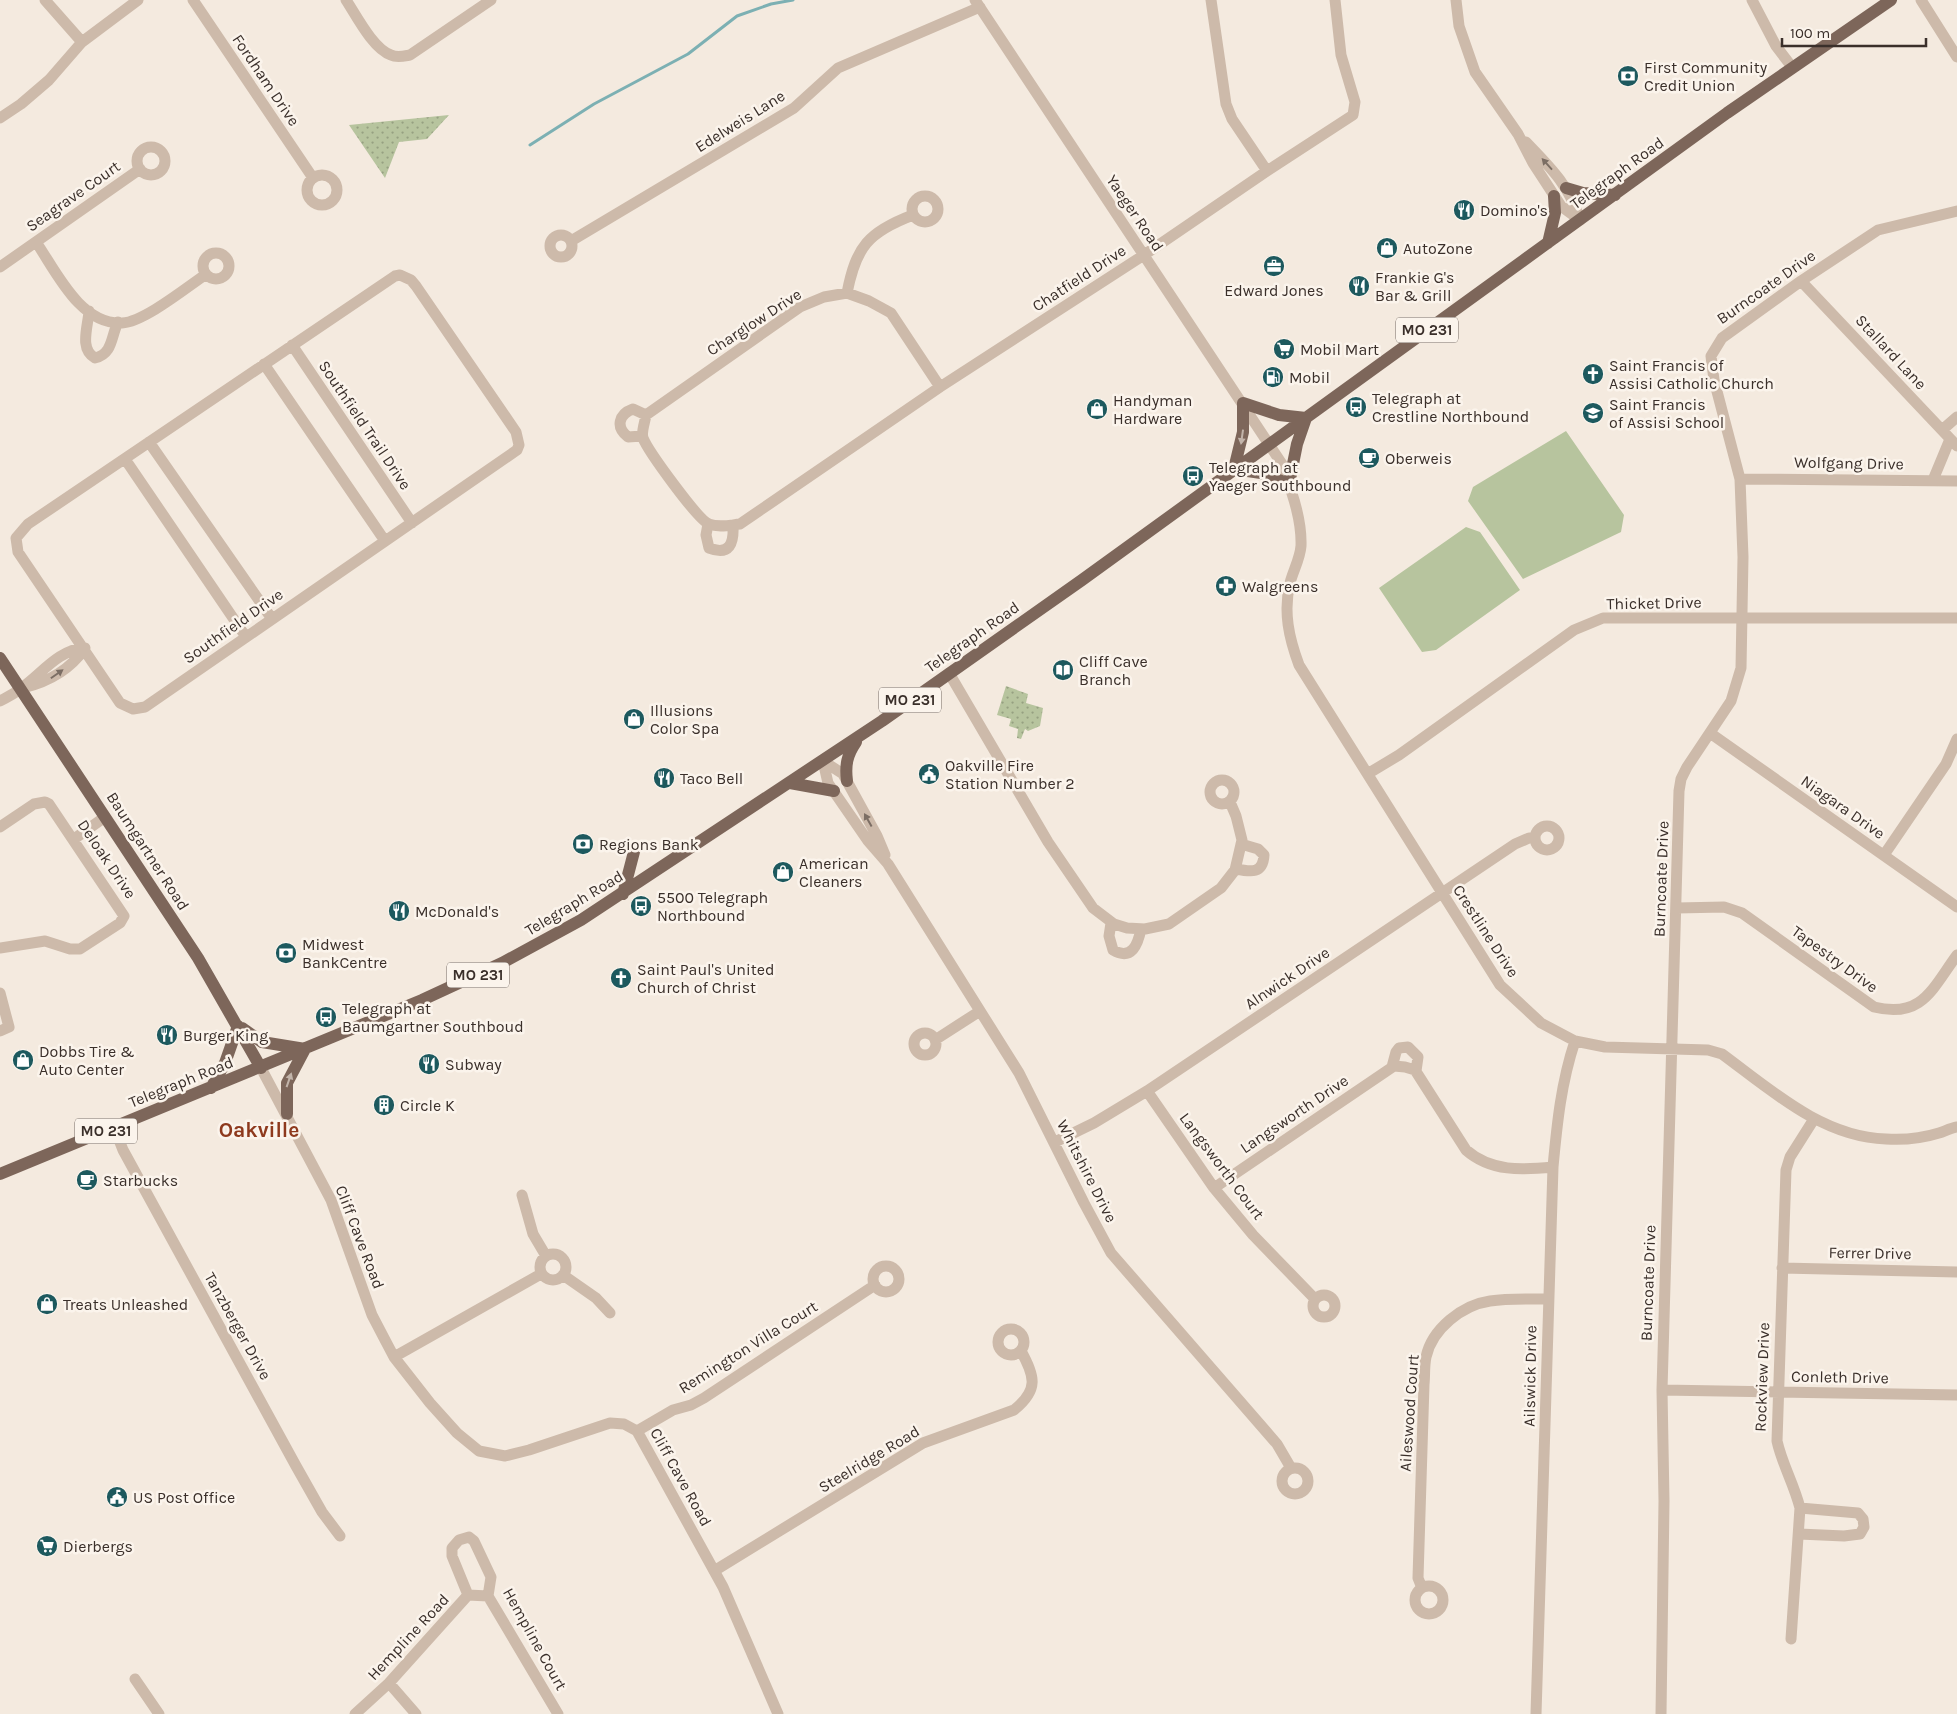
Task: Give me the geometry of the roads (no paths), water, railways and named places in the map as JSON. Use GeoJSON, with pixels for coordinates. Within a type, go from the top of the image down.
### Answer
{"type":"FeatureCollection","features":[{"type":"Feature","properties":{"kind":"main road","name":"Telegraph Road"},"geometry":{"type":"LineString","coordinates":[[0,1174],[422,1000],[502,963],[581,920],[623,894],[860,736],[1270,444],[1792,67],[1890,0]]}},
{"type":"Feature","properties":{"kind":"main road"},"geometry":{"type":"LineString","coordinates":[[1566,188],[1583,193],[1615,195]]}},
{"type":"Feature","properties":{"kind":"main road"},"geometry":{"type":"LineString","coordinates":[[1548,243],[1555,213],[1554,196]]}},
{"type":"Feature","properties":{"kind":"main road"},"geometry":{"type":"LineString","coordinates":[[1243,404],[1280,415],[1306,418],[1297,444],[1289,484],[1261,473],[1234,469],[1243,432],[1243,404]]}},
{"type":"Feature","properties":{"kind":"main road","name":"Baumgartner Road"},"geometry":{"type":"LineString","coordinates":[[0,658],[198,958],[261,1068]]}},
{"type":"Feature","properties":{"kind":"main road"},"geometry":{"type":"LineString","coordinates":[[847,781],[845,769],[848,753],[860,736]]}},
{"type":"Feature","properties":{"kind":"main road"},"geometry":{"type":"LineString","coordinates":[[790,782],[834,791]]}},
{"type":"Feature","properties":{"kind":"main road"},"geometry":{"type":"LineString","coordinates":[[623,894],[635,848]]}},
{"type":"Feature","properties":{"kind":"main road"},"geometry":{"type":"LineString","coordinates":[[211,1088],[225,1063],[238,1026],[262,1042],[305,1049],[287,1082],[287,1114]]}},
{"type":"Feature","properties":{"kind":"street"},"geometry":{"type":"LineString","coordinates":[[45,0],[82,42]]}},
{"type":"Feature","properties":{"kind":"street"},"geometry":{"type":"LineString","coordinates":[[0,118],[49,80],[82,42],[138,0]]}},
{"type":"Feature","properties":{"kind":"street","name":"Fordham Drive"},"geometry":{"type":"LineString","coordinates":[[193,0],[313,178]]}},
{"type":"Feature","properties":{"kind":"street"},"geometry":{"type":"LineString","coordinates":[[346,0],[375,43],[389,55],[397,57],[410,55],[491,0]]}},
{"type":"Feature","properties":{"kind":"street"},"geometry":{"type":"LineString","coordinates":[[1211,0],[1226,104],[1232,119],[1267,171]]}},
{"type":"Feature","properties":{"kind":"street","name":"Chatfield Drive"},"geometry":{"type":"LineString","coordinates":[[727,525],[740,524],[940,387],[1144,256],[1267,171],[1353,116],[1356,110],[1355,102],[1340,55],[1335,0]]}},
{"type":"Feature","properties":{"kind":"street"},"geometry":{"type":"LineString","coordinates":[[1456,0],[1459,26],[1475,72],[1518,134],[1561,206],[1580,220]]}},
{"type":"Feature","properties":{"kind":"street"},"geometry":{"type":"LineString","coordinates":[[1752,0],[1776,46],[1792,67]]}},
{"type":"Feature","properties":{"kind":"street"},"geometry":{"type":"LineString","coordinates":[[1921,0],[1957,57]]}},
{"type":"Feature","properties":{"kind":"street","name":"Edelweis Lane"},"geometry":{"type":"LineString","coordinates":[[571,241],[794,108],[838,68],[978,3]]}},
{"type":"Feature","properties":{"kind":"street","name":"Yaeger Road"},"geometry":{"type":"LineString","coordinates":[[978,3],[1270,444]]}},
{"type":"Feature","properties":{"kind":"street"},"geometry":{"type":"LineString","coordinates":[[1518,134],[1551,168],[1566,188],[1573,198],[1580,220]]}},
{"type":"Feature","properties":{"kind":"street","name":"Seagrave Court"},"geometry":{"type":"LineString","coordinates":[[0,267],[140,169]]}},
{"type":"Feature","properties":{"kind":"street","name":"Burncoate Drive"},"geometry":{"type":"LineString","coordinates":[[1660,1714],[1664,1512],[1662,1390],[1671,1048],[1681,779],[1726,710],[1738,683],[1743,619],[1740,479],[1714,380],[1711,356],[1722,338],[1801,281],[1878,230],[1957,211]]}},
{"type":"Feature","properties":{"kind":"street"},"geometry":{"type":"LineString","coordinates":[[914,215],[894,222],[875,234],[858,252],[847,293],[869,301],[891,313],[940,387]]}},
{"type":"Feature","properties":{"kind":"street"},"geometry":{"type":"LineString","coordinates":[[36,242],[72,296],[89,311],[118,322],[137,319],[160,306],[205,275]]}},
{"type":"Feature","properties":{"kind":"street","name":"Southfield Drive"},"geometry":{"type":"LineString","coordinates":[[395,276],[405,277],[416,286],[516,432],[519,445],[513,454],[139,709],[126,707],[120,703],[85,648],[18,552],[16,538],[28,524],[264,364],[395,276]]}},
{"type":"Feature","properties":{"kind":"street","name":"Stallard Lane"},"geometry":{"type":"LineString","coordinates":[[1801,281],[1950,438]]}},
{"type":"Feature","properties":{"kind":"street","name":"Charglow Drive"},"geometry":{"type":"LineString","coordinates":[[646,415],[800,307],[824,297],[847,293]]}},
{"type":"Feature","properties":{"kind":"street"},"geometry":{"type":"LineString","coordinates":[[89,311],[85,348],[95,358],[102,357],[109,350],[118,322]]}},
{"type":"Feature","properties":{"kind":"street","name":"Southfield Trail Drive"},"geometry":{"type":"LineString","coordinates":[[292,345],[412,523]]}},
{"type":"Feature","properties":{"kind":"street"},"geometry":{"type":"LineString","coordinates":[[264,364],[385,541]]}},
{"type":"Feature","properties":{"kind":"street"},"geometry":{"type":"LineString","coordinates":[[642,436],[628,437],[621,429],[620,423],[623,414],[634,410],[646,415],[642,436],[647,446],[681,494],[708,524],[727,525],[732,542],[728,548],[718,552],[709,548],[706,535],[708,524]]}},
{"type":"Feature","properties":{"kind":"street"},"geometry":{"type":"LineString","coordinates":[[1933,480],[1957,417]]}},
{"type":"Feature","properties":{"kind":"street"},"geometry":{"type":"LineString","coordinates":[[149,442],[272,619]]}},
{"type":"Feature","properties":{"kind":"street","name":"Crestline Drive"},"geometry":{"type":"LineString","coordinates":[[1270,444],[1282,464],[1289,484],[1301,533],[1298,559],[1288,598],[1287,622],[1292,647],[1321,701],[1369,773],[1500,986],[1541,1023],[1575,1041],[1606,1047],[1708,1050],[1722,1054],[1814,1120],[1854,1134],[1885,1139],[1937,1133],[1957,1127]]}},
{"type":"Feature","properties":{"kind":"street"},"geometry":{"type":"LineString","coordinates":[[125,459],[246,637]]}},
{"type":"Feature","properties":{"kind":"street","name":"Wolfgang Drive"},"geometry":{"type":"LineString","coordinates":[[1740,479],[1957,481]]}},
{"type":"Feature","properties":{"kind":"street","name":"Thicket Drive"},"geometry":{"type":"LineString","coordinates":[[1369,773],[1399,755],[1574,630],[1596,621],[1622,616],[1743,619],[1957,618]]}},
{"type":"Feature","properties":{"kind":"street"},"geometry":{"type":"LineString","coordinates":[[0,701],[21,688],[45,683],[73,663],[85,648]]}},
{"type":"Feature","properties":{"kind":"street"},"geometry":{"type":"LineString","coordinates":[[949,673],[1006,767],[1043,834],[1093,908],[1111,922],[1127,928],[1141,929],[1169,924],[1221,888],[1236,869],[1241,844],[1236,816],[1230,802]]}},
{"type":"Feature","properties":{"kind":"street","name":"Niagara Drive"},"geometry":{"type":"LineString","coordinates":[[1710,734],[1957,907]]}},
{"type":"Feature","properties":{"kind":"street"},"geometry":{"type":"LineString","coordinates":[[1884,855],[1946,764],[1957,739]]}},
{"type":"Feature","properties":{"kind":"street","name":"Whitshire Drive"},"geometry":{"type":"LineString","coordinates":[[823,761],[843,774],[877,836],[888,864]]}},
{"type":"Feature","properties":{"kind":"street","name":"Whitshire Drive"},"geometry":{"type":"LineString","coordinates":[[823,761],[828,783],[868,841],[888,864],[1019,1073],[1111,1253],[1277,1444],[1291,1468]]}},
{"type":"Feature","properties":{"kind":"street","name":"Deloak Drive"},"geometry":{"type":"LineString","coordinates":[[0,827],[34,804],[45,802],[54,808],[124,912],[123,920],[80,949],[70,949],[45,940],[0,948]]}},
{"type":"Feature","properties":{"kind":"street"},"geometry":{"type":"LineString","coordinates":[[74,839],[105,817]]}},
{"type":"Feature","properties":{"kind":"street","name":"Alnwick Drive"},"geometry":{"type":"LineString","coordinates":[[1055,1142],[1094,1123],[1147,1091],[1515,844],[1534,838]]}},
{"type":"Feature","properties":{"kind":"street"},"geometry":{"type":"LineString","coordinates":[[1236,869],[1251,872],[1258,870],[1263,863],[1264,855],[1258,849],[1241,844]]}},
{"type":"Feature","properties":{"kind":"street","name":"Tapestry Drive"},"geometry":{"type":"LineString","coordinates":[[1677,908],[1724,907],[1742,912],[1874,1007],[1890,1011],[1904,1010],[1919,1004],[1957,955]]}},
{"type":"Feature","properties":{"kind":"street"},"geometry":{"type":"LineString","coordinates":[[1111,922],[1109,936],[1114,950],[1121,954],[1128,953],[1135,948],[1141,929]]}},
{"type":"Feature","properties":{"kind":"street"},"geometry":{"type":"LineString","coordinates":[[0,993],[9,1027],[0,1032]]}},
{"type":"Feature","properties":{"kind":"street"},"geometry":{"type":"LineString","coordinates":[[935,1040],[980,1011]]}},
{"type":"Feature","properties":{"kind":"street","name":"Ailswick Drive"},"geometry":{"type":"LineString","coordinates":[[1536,1714],[1553,1167],[1565,1073],[1575,1041]]}},
{"type":"Feature","properties":{"kind":"street","name":"Langsworth Drive"},"geometry":{"type":"LineString","coordinates":[[1214,1188],[1392,1067],[1399,1048],[1408,1047],[1418,1057],[1416,1071],[1461,1142],[1477,1159],[1491,1165],[1520,1170],[1553,1167]]}},
{"type":"Feature","properties":{"kind":"street"},"geometry":{"type":"LineString","coordinates":[[1392,1067],[1405,1067],[1416,1071]]}},
{"type":"Feature","properties":{"kind":"street","name":"Cliff Cave Road"},"geometry":{"type":"LineString","coordinates":[[261,1068],[287,1114],[340,1220],[372,1315],[394,1357],[430,1403],[457,1433],[479,1452],[505,1456],[610,1423],[624,1424],[637,1430],[714,1571],[778,1714]]}},
{"type":"Feature","properties":{"kind":"street","name":"Langsworth Court"},"geometry":{"type":"LineString","coordinates":[[1147,1091],[1214,1188],[1253,1235],[1315,1299]]}},
{"type":"Feature","properties":{"kind":"street","name":"Rockview Drive"},"geometry":{"type":"LineString","coordinates":[[1792,1638],[1800,1508],[1796,1491],[1780,1455],[1777,1441],[1786,1170],[1790,1157],[1814,1120]]}},
{"type":"Feature","properties":{"kind":"street","name":"Tanzberger Drive"},"geometry":{"type":"LineString","coordinates":[[114,1127],[123,1150],[300,1474],[322,1512],[340,1536]]}},
{"type":"Feature","properties":{"kind":"street"},"geometry":{"type":"LineString","coordinates":[[522,1196],[534,1234],[546,1256]]}},
{"type":"Feature","properties":{"kind":"street"},"geometry":{"type":"LineString","coordinates":[[556,1255],[560,1257],[566,1266],[563,1275],[559,1279],[549,1280],[541,1274],[540,1264],[546,1256],[556,1255]]}},
{"type":"Feature","properties":{"kind":"street","name":"Ferrer Drive"},"geometry":{"type":"LineString","coordinates":[[1782,1268],[1957,1272]]}},
{"type":"Feature","properties":{"kind":"street"},"geometry":{"type":"LineString","coordinates":[[394,1357],[541,1274]]}},
{"type":"Feature","properties":{"kind":"street"},"geometry":{"type":"LineString","coordinates":[[563,1275],[596,1298],[610,1313]]}},
{"type":"Feature","properties":{"kind":"street","name":"Remington Villa Court"},"geometry":{"type":"LineString","coordinates":[[637,1430],[673,1410],[691,1406],[874,1285]]}},
{"type":"Feature","properties":{"kind":"street","name":"Aileswood Court"},"geometry":{"type":"LineString","coordinates":[[1422,1588],[1418,1578],[1424,1384],[1426,1357],[1430,1346],[1435,1336],[1449,1320],[1470,1308],[1488,1301],[1548,1299]]}},
{"type":"Feature","properties":{"kind":"street","name":"Steelridge Road"},"geometry":{"type":"LineString","coordinates":[[714,1571],[923,1443],[1014,1410],[1025,1401],[1032,1388],[1033,1375],[1021,1351]]}},
{"type":"Feature","properties":{"kind":"street","name":"Conleth Drive"},"geometry":{"type":"LineString","coordinates":[[1662,1390],[1957,1395]]}},
{"type":"Feature","properties":{"kind":"street"},"geometry":{"type":"LineString","coordinates":[[1799,1534],[1844,1536],[1860,1534],[1864,1527],[1858,1513],[1800,1508]]}},
{"type":"Feature","properties":{"kind":"street","name":"Hempline Court"},"geometry":{"type":"LineString","coordinates":[[468,1595],[452,1556],[452,1548],[459,1540],[469,1537],[474,1541],[491,1576],[488,1596],[558,1714]]}},
{"type":"Feature","properties":{"kind":"street","name":"Hempline Road"},"geometry":{"type":"LineString","coordinates":[[355,1714],[389,1683],[468,1595],[488,1596]]}},
{"type":"Feature","properties":{"kind":"street"},"geometry":{"type":"LineString","coordinates":[[135,1679],[160,1714]]}},
{"type":"Feature","properties":{"kind":"street"},"geometry":{"type":"LineString","coordinates":[[389,1683],[416,1714]]}},
{"type":"Feature","properties":{"kind":"waterway"},"geometry":{"type":"LineString","coordinates":[[530,145],[594,104],[688,54],[737,16],[771,4],[793,0]]}},
{"type":"Feature","properties":{"kind":"place","name":"First Community Credit Union"},"geometry":{"type":"Point","coordinates":[1628,76]}},
{"type":"Feature","properties":{"kind":"place","name":"Domino's"},"geometry":{"type":"Point","coordinates":[1464,210]}},
{"type":"Feature","properties":{"kind":"place","name":"AutoZone"},"geometry":{"type":"Point","coordinates":[1387,248]}},
{"type":"Feature","properties":{"kind":"place","name":"Edward Jones"},"geometry":{"type":"Point","coordinates":[1274,266]}},
{"type":"Feature","properties":{"kind":"place","name":"Frankie G's Bar & Grill"},"geometry":{"type":"Point","coordinates":[1359,286]}},
{"type":"Feature","properties":{"kind":"place","name":"Mobil Mart"},"geometry":{"type":"Point","coordinates":[1284,349]}},
{"type":"Feature","properties":{"kind":"place","name":"Saint Francis of Assisi Catholic Church"},"geometry":{"type":"Point","coordinates":[1593,374]}},
{"type":"Feature","properties":{"kind":"place","name":"Mobil"},"geometry":{"type":"Point","coordinates":[1273,377]}},
{"type":"Feature","properties":{"kind":"place","name":"Telegraph at Crestline Northbound"},"geometry":{"type":"Point","coordinates":[1356,407]}},
{"type":"Feature","properties":{"kind":"place","name":"Handyman Hardware"},"geometry":{"type":"Point","coordinates":[1097,409]}},
{"type":"Feature","properties":{"kind":"place","name":"Saint Francis of Assisi School"},"geometry":{"type":"Point","coordinates":[1593,413]}},
{"type":"Feature","properties":{"kind":"place","name":"Oberweis"},"geometry":{"type":"Point","coordinates":[1369,458]}},
{"type":"Feature","properties":{"kind":"place","name":"Telegraph at Yaeger Southbound"},"geometry":{"type":"Point","coordinates":[1193,476]}},
{"type":"Feature","properties":{"kind":"place","name":"Walgreens"},"geometry":{"type":"Point","coordinates":[1226,586]}},
{"type":"Feature","properties":{"kind":"place","name":"Cliff Cave Branch"},"geometry":{"type":"Point","coordinates":[1063,670]}},
{"type":"Feature","properties":{"kind":"place","name":"Illusions Color Spa"},"geometry":{"type":"Point","coordinates":[634,719]}},
{"type":"Feature","properties":{"kind":"place","name":"Oakville Fire Station Number 2"},"geometry":{"type":"Point","coordinates":[929,774]}},
{"type":"Feature","properties":{"kind":"place","name":"Taco Bell"},"geometry":{"type":"Point","coordinates":[664,778]}},
{"type":"Feature","properties":{"kind":"place","name":"Regions Bank"},"geometry":{"type":"Point","coordinates":[583,844]}},
{"type":"Feature","properties":{"kind":"place","name":"American Cleaners"},"geometry":{"type":"Point","coordinates":[783,872]}},
{"type":"Feature","properties":{"kind":"place","name":"5500 Telegraph Northbound"},"geometry":{"type":"Point","coordinates":[641,906]}},
{"type":"Feature","properties":{"kind":"place","name":"McDonald's"},"geometry":{"type":"Point","coordinates":[399,911]}},
{"type":"Feature","properties":{"kind":"place","name":"Midwest BankCentre"},"geometry":{"type":"Point","coordinates":[286,953]}},
{"type":"Feature","properties":{"kind":"place","name":"Saint Paul's United Church of Christ"},"geometry":{"type":"Point","coordinates":[621,978]}},
{"type":"Feature","properties":{"kind":"place","name":"Telegraph at Baumgartner Southboud"},"geometry":{"type":"Point","coordinates":[326,1017]}},
{"type":"Feature","properties":{"kind":"place","name":"Burger King"},"geometry":{"type":"Point","coordinates":[167,1035]}},
{"type":"Feature","properties":{"kind":"place","name":"Dobbs Tire & Auto Center"},"geometry":{"type":"Point","coordinates":[23,1060]}},
{"type":"Feature","properties":{"kind":"place","name":"Subway"},"geometry":{"type":"Point","coordinates":[429,1064]}},
{"type":"Feature","properties":{"kind":"place","name":"Circle K"},"geometry":{"type":"Point","coordinates":[384,1105]}},
{"type":"Feature","properties":{"kind":"place","name":"Starbucks"},"geometry":{"type":"Point","coordinates":[87,1180]}},
{"type":"Feature","properties":{"kind":"place","name":"Treats Unleashed"},"geometry":{"type":"Point","coordinates":[47,1304]}},
{"type":"Feature","properties":{"kind":"place","name":"US Post Office"},"geometry":{"type":"Point","coordinates":[117,1497]}},
{"type":"Feature","properties":{"kind":"place","name":"Dierbergs"},"geometry":{"type":"Point","coordinates":[47,1546]}},
{"type":"Feature","properties":{"kind":"district","name":"Oakville"},"geometry":{"type":"Point","coordinates":[259,1130]}}]}
